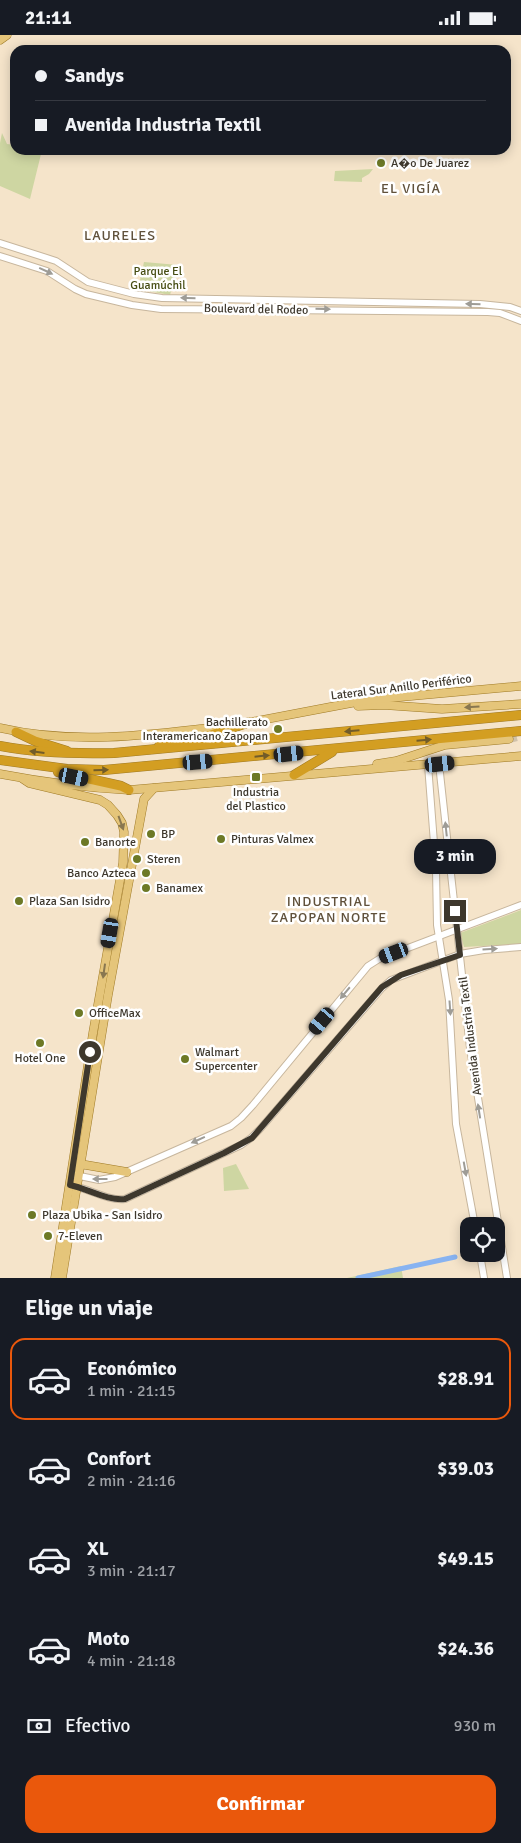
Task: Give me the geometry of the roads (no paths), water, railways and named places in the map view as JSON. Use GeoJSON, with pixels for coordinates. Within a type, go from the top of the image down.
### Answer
{"type":"FeatureCollection","features":[{"type":"Feature","properties":{"kind":"highway"},"geometry":{"type":"LineString","coordinates":[[0,746],[44,753],[74,754],[152,750],[519,715]]}},
{"type":"Feature","properties":{"kind":"highway"},"geometry":{"type":"LineString","coordinates":[[152,750],[176,740],[208,736],[250,722]]}},
{"type":"Feature","properties":{"kind":"highway"},"geometry":{"type":"LineString","coordinates":[[16,732],[35,741],[74,754]]}},
{"type":"Feature","properties":{"kind":"highway"},"geometry":{"type":"LineString","coordinates":[[26,765],[104,770],[516,734]]}},
{"type":"Feature","properties":{"kind":"highway"},"geometry":{"type":"LineString","coordinates":[[294,775],[328,753],[343,748]]}},
{"type":"Feature","properties":{"kind":"highway"},"geometry":{"type":"LineString","coordinates":[[0,760],[74,777],[121,785],[129,790]]}},
{"type":"Feature","properties":{"kind":"main road"},"geometry":{"type":"LineString","coordinates":[[0,41],[7,35]]}},
{"type":"Feature","properties":{"kind":"main road","name":"Lateral Sur Anillo Periférico"},"geometry":{"type":"LineString","coordinates":[[0,728],[16,732],[53,736],[99,737],[146,734],[250,722],[335,705],[384,698],[521,686]]}},
{"type":"Feature","properties":{"kind":"main road"},"geometry":{"type":"LineString","coordinates":[[335,705],[346,707],[384,705],[442,709],[521,704]]}},
{"type":"Feature","properties":{"kind":"main road"},"geometry":{"type":"LineString","coordinates":[[361,771],[370,766],[396,761],[445,745],[516,734]]}},
{"type":"Feature","properties":{"kind":"main road"},"geometry":{"type":"LineString","coordinates":[[0,774],[23,779],[129,790],[521,756]]}},
{"type":"Feature","properties":{"kind":"main road"},"geometry":{"type":"LineString","coordinates":[[23,779],[29,783],[100,800],[114,810],[122,823],[123,863],[80,1164],[75,1175]]}},
{"type":"Feature","properties":{"kind":"main road"},"geometry":{"type":"LineString","coordinates":[[62,1278],[75,1175],[104,994],[144,799],[154,789]]}},
{"type":"Feature","properties":{"kind":"main road"},"geometry":{"type":"LineString","coordinates":[[80,1164],[127,1172]]}},
{"type":"Feature","properties":{"kind":"main road"},"geometry":{"type":"LineString","coordinates":[[56,1278],[74,1186]]}},
{"type":"Feature","properties":{"kind":"street","name":"Boulevard del Rodeo"},"geometry":{"type":"LineString","coordinates":[[0,243],[56,261],[88,282],[162,298],[480,304],[510,307],[521,311]]}},
{"type":"Feature","properties":{"kind":"street","name":"Boulevard del Rodeo"},"geometry":{"type":"LineString","coordinates":[[0,256],[47,271],[86,294],[132,305],[161,309],[488,312],[500,313],[521,321]]}},
{"type":"Feature","properties":{"kind":"street"},"geometry":{"type":"LineString","coordinates":[[86,294],[88,282]]}},
{"type":"Feature","properties":{"kind":"street","name":"Avenida Industria Textil"},"geometry":{"type":"LineString","coordinates":[[440,764],[476,1089],[507,1278]]}},
{"type":"Feature","properties":{"kind":"street","name":"Avenida Industria Textil"},"geometry":{"type":"LineString","coordinates":[[428,765],[436,869],[436,925],[449,1000],[456,1125],[473,1217]]}},
{"type":"Feature","properties":{"kind":"street"},"geometry":{"type":"LineString","coordinates":[[75,1175],[107,1179],[231,1126],[241,1118],[368,966],[379,959],[521,905]]}},
{"type":"Feature","properties":{"kind":"street"},"geometry":{"type":"LineString","coordinates":[[74,1186],[112,1199],[125,1199],[224,1153],[252,1138],[382,987],[401,975],[443,959],[484,950],[521,947]]}},
{"type":"Feature","properties":{"kind":"street"},"geometry":{"type":"LineString","coordinates":[[481,1262],[484,1278]]}},
{"type":"Feature","properties":{"kind":"waterway"},"geometry":{"type":"LineString","coordinates":[[358,1278],[455,1257]]}},
{"type":"Feature","properties":{"kind":"tunnel"},"geometry":{"type":"LineString","coordinates":[[509,739],[521,736]]}},
{"type":"Feature","properties":{"kind":"place","name":"A�o De Juarez"},"geometry":{"type":"Point","coordinates":[381,163]}},
{"type":"Feature","properties":{"kind":"place","name":"Bachillerato Interamericano Zapopan"},"geometry":{"type":"Point","coordinates":[278,729]}},
{"type":"Feature","properties":{"kind":"place","name":"Industria del Plastico"},"geometry":{"type":"Point","coordinates":[256,777]}},
{"type":"Feature","properties":{"kind":"place","name":"BP"},"geometry":{"type":"Point","coordinates":[151,834]}},
{"type":"Feature","properties":{"kind":"place","name":"Pinturas Valmex"},"geometry":{"type":"Point","coordinates":[221,839]}},
{"type":"Feature","properties":{"kind":"place","name":"Banorte"},"geometry":{"type":"Point","coordinates":[85,842]}},
{"type":"Feature","properties":{"kind":"place","name":"Steren"},"geometry":{"type":"Point","coordinates":[137,859]}},
{"type":"Feature","properties":{"kind":"place","name":"Banco Azteca"},"geometry":{"type":"Point","coordinates":[146,873]}},
{"type":"Feature","properties":{"kind":"place","name":"Banamex"},"geometry":{"type":"Point","coordinates":[146,888]}},
{"type":"Feature","properties":{"kind":"place","name":"Plaza San Isidro"},"geometry":{"type":"Point","coordinates":[19,901]}},
{"type":"Feature","properties":{"kind":"place","name":"OfficeMax"},"geometry":{"type":"Point","coordinates":[79,1013]}},
{"type":"Feature","properties":{"kind":"place","name":"Hotel One"},"geometry":{"type":"Point","coordinates":[40,1043]}},
{"type":"Feature","properties":{"kind":"place","name":"Walmart Supercenter"},"geometry":{"type":"Point","coordinates":[185,1059]}},
{"type":"Feature","properties":{"kind":"place","name":"Plaza Ubika - San Isidro"},"geometry":{"type":"Point","coordinates":[32,1215]}},
{"type":"Feature","properties":{"kind":"place","name":"7-Eleven"},"geometry":{"type":"Point","coordinates":[48,1236]}},
{"type":"Feature","properties":{"kind":"district","name":"EL VIGÍA"},"geometry":{"type":"Point","coordinates":[411,188]}},
{"type":"Feature","properties":{"kind":"district","name":"LAURELES"},"geometry":{"type":"Point","coordinates":[120,235]}},
{"type":"Feature","properties":{"kind":"district","name":"INDUSTRIAL ZAPOPAN NORTE"},"geometry":{"type":"Point","coordinates":[329,909]}},
{"type":"Feature","properties":{"kind":"park label","name":"Parque El Guamúchil"},"geometry":{"type":"Point","coordinates":[158,278]}}]}
